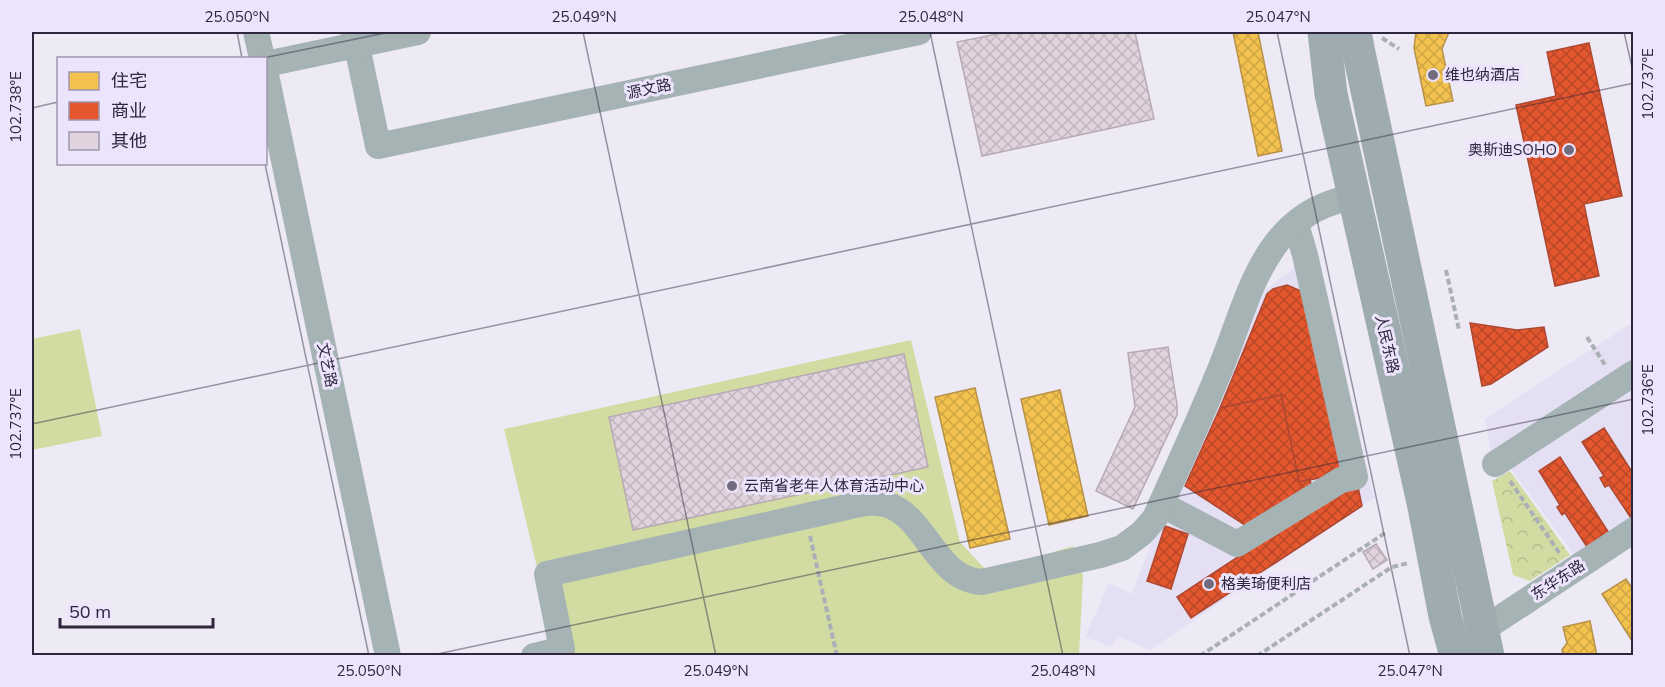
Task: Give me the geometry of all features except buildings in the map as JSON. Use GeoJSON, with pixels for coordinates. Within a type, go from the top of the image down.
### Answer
{"type":"FeatureCollection","features":[{"type":"Feature","properties":{"kind":"main road","name":"人民东路"},"geometry":{"type":"LineString","coordinates":[[1324,32],[1331,94],[1423,502],[1445,616],[1456,656]]}},
{"type":"Feature","properties":{"kind":"main road"},"geometry":{"type":"LineString","coordinates":[[1355,32],[1485,643]]}},
{"type":"Feature","properties":{"kind":"street"},"geometry":{"type":"LineString","coordinates":[[256,32],[262,57]]}},
{"type":"Feature","properties":{"kind":"street"},"geometry":{"type":"LineString","coordinates":[[267,64],[356,38],[418,32]]}},
{"type":"Feature","properties":{"kind":"street","name":"源文路"},"geometry":{"type":"LineString","coordinates":[[356,38],[378,146],[906,33]]}},
{"type":"Feature","properties":{"kind":"street","name":"文艺路"},"geometry":{"type":"LineString","coordinates":[[267,80],[388,656]]}},
{"type":"Feature","properties":{"kind":"street"},"geometry":{"type":"LineString","coordinates":[[534,656],[564,652],[547,574],[871,503],[886,504],[897,510],[920,531],[942,560],[958,576],[969,581],[982,582],[1122,548],[1142,533],[1155,518],[1222,365],[1255,280],[1270,252],[1284,234],[1320,206],[1354,196]]}},
{"type":"Feature","properties":{"kind":"street"},"geometry":{"type":"LineString","coordinates":[[1161,504],[1238,544],[1341,480],[1355,477],[1296,224]]}},
{"type":"Feature","properties":{"kind":"street"},"geometry":{"type":"LineString","coordinates":[[1496,463],[1634,373]]}},
{"type":"Feature","properties":{"kind":"street","name":"东华东路"},"geometry":{"type":"LineString","coordinates":[[1485,643],[1572,571],[1634,530]]}},
{"type":"Feature","properties":{"kind":"path"},"geometry":{"type":"LineString","coordinates":[[1446,270],[1459,330]]}},
{"type":"Feature","properties":{"kind":"path"},"geometry":{"type":"LineString","coordinates":[[1587,337],[1607,368]]}},
{"type":"Feature","properties":{"kind":"path"},"geometry":{"type":"LineString","coordinates":[[1496,463],[1572,571]]}},
{"type":"Feature","properties":{"kind":"path"},"geometry":{"type":"LineString","coordinates":[[805,516],[837,656]]}},
{"type":"Feature","properties":{"kind":"path"},"geometry":{"type":"LineString","coordinates":[[1200,656],[1385,533]]}},
{"type":"Feature","properties":{"kind":"path"},"geometry":{"type":"LineString","coordinates":[[1257,656],[1392,567]]}},
{"type":"Feature","properties":{"kind":"shaded area"},"geometry":{"type":"Polygon","coordinates":[[[1320,262],[1374,498],[1150,650],[1119,637],[1110,646],[1085,637],[1109,583],[1132,594],[1156,531],[1259,295],[1296,266],[1320,262]]]}},
{"type":"Feature","properties":{"kind":"shaded area"},"geometry":{"type":"Polygon","coordinates":[[[1633,322],[1633,381],[1495,472],[1485,419],[1633,322]]]}},
{"type":"Feature","properties":{"kind":"shaded area"},"geometry":{"type":"Polygon","coordinates":[[[1633,388],[1633,517],[1575,556],[1510,468],[1633,388]]]}},
{"type":"Feature","properties":{"kind":"green space"},"geometry":{"type":"Polygon","coordinates":[[[80,329],[102,436],[32,450],[32,339],[80,329]]]}},
{"type":"Feature","properties":{"kind":"green space","name":"云南省老年人体育活动中心"},"geometry":{"type":"Polygon","coordinates":[[[911,340],[960,542],[988,572],[1073,546],[1083,576],[1079,655],[558,655],[504,429],[911,340]]]}},
{"type":"Feature","properties":{"kind":"green space"},"geometry":{"type":"Polygon","coordinates":[[[1510,471],[1570,555],[1530,581],[1513,575],[1492,481],[1510,471]]]}},
{"type":"Feature","properties":{"kind":"place","name":"维也纳酒店"},"geometry":{"type":"Point","coordinates":[1433,75]}},
{"type":"Feature","properties":{"kind":"place","name":"奥斯迪SOHO"},"geometry":{"type":"Point","coordinates":[1569,150]}},
{"type":"Feature","properties":{"kind":"place","name":"云南省老年人体育活动中心"},"geometry":{"type":"Point","coordinates":[732,486]}},
{"type":"Feature","properties":{"kind":"place","name":"格美琦便利店"},"geometry":{"type":"Point","coordinates":[1209,584]}}]}
